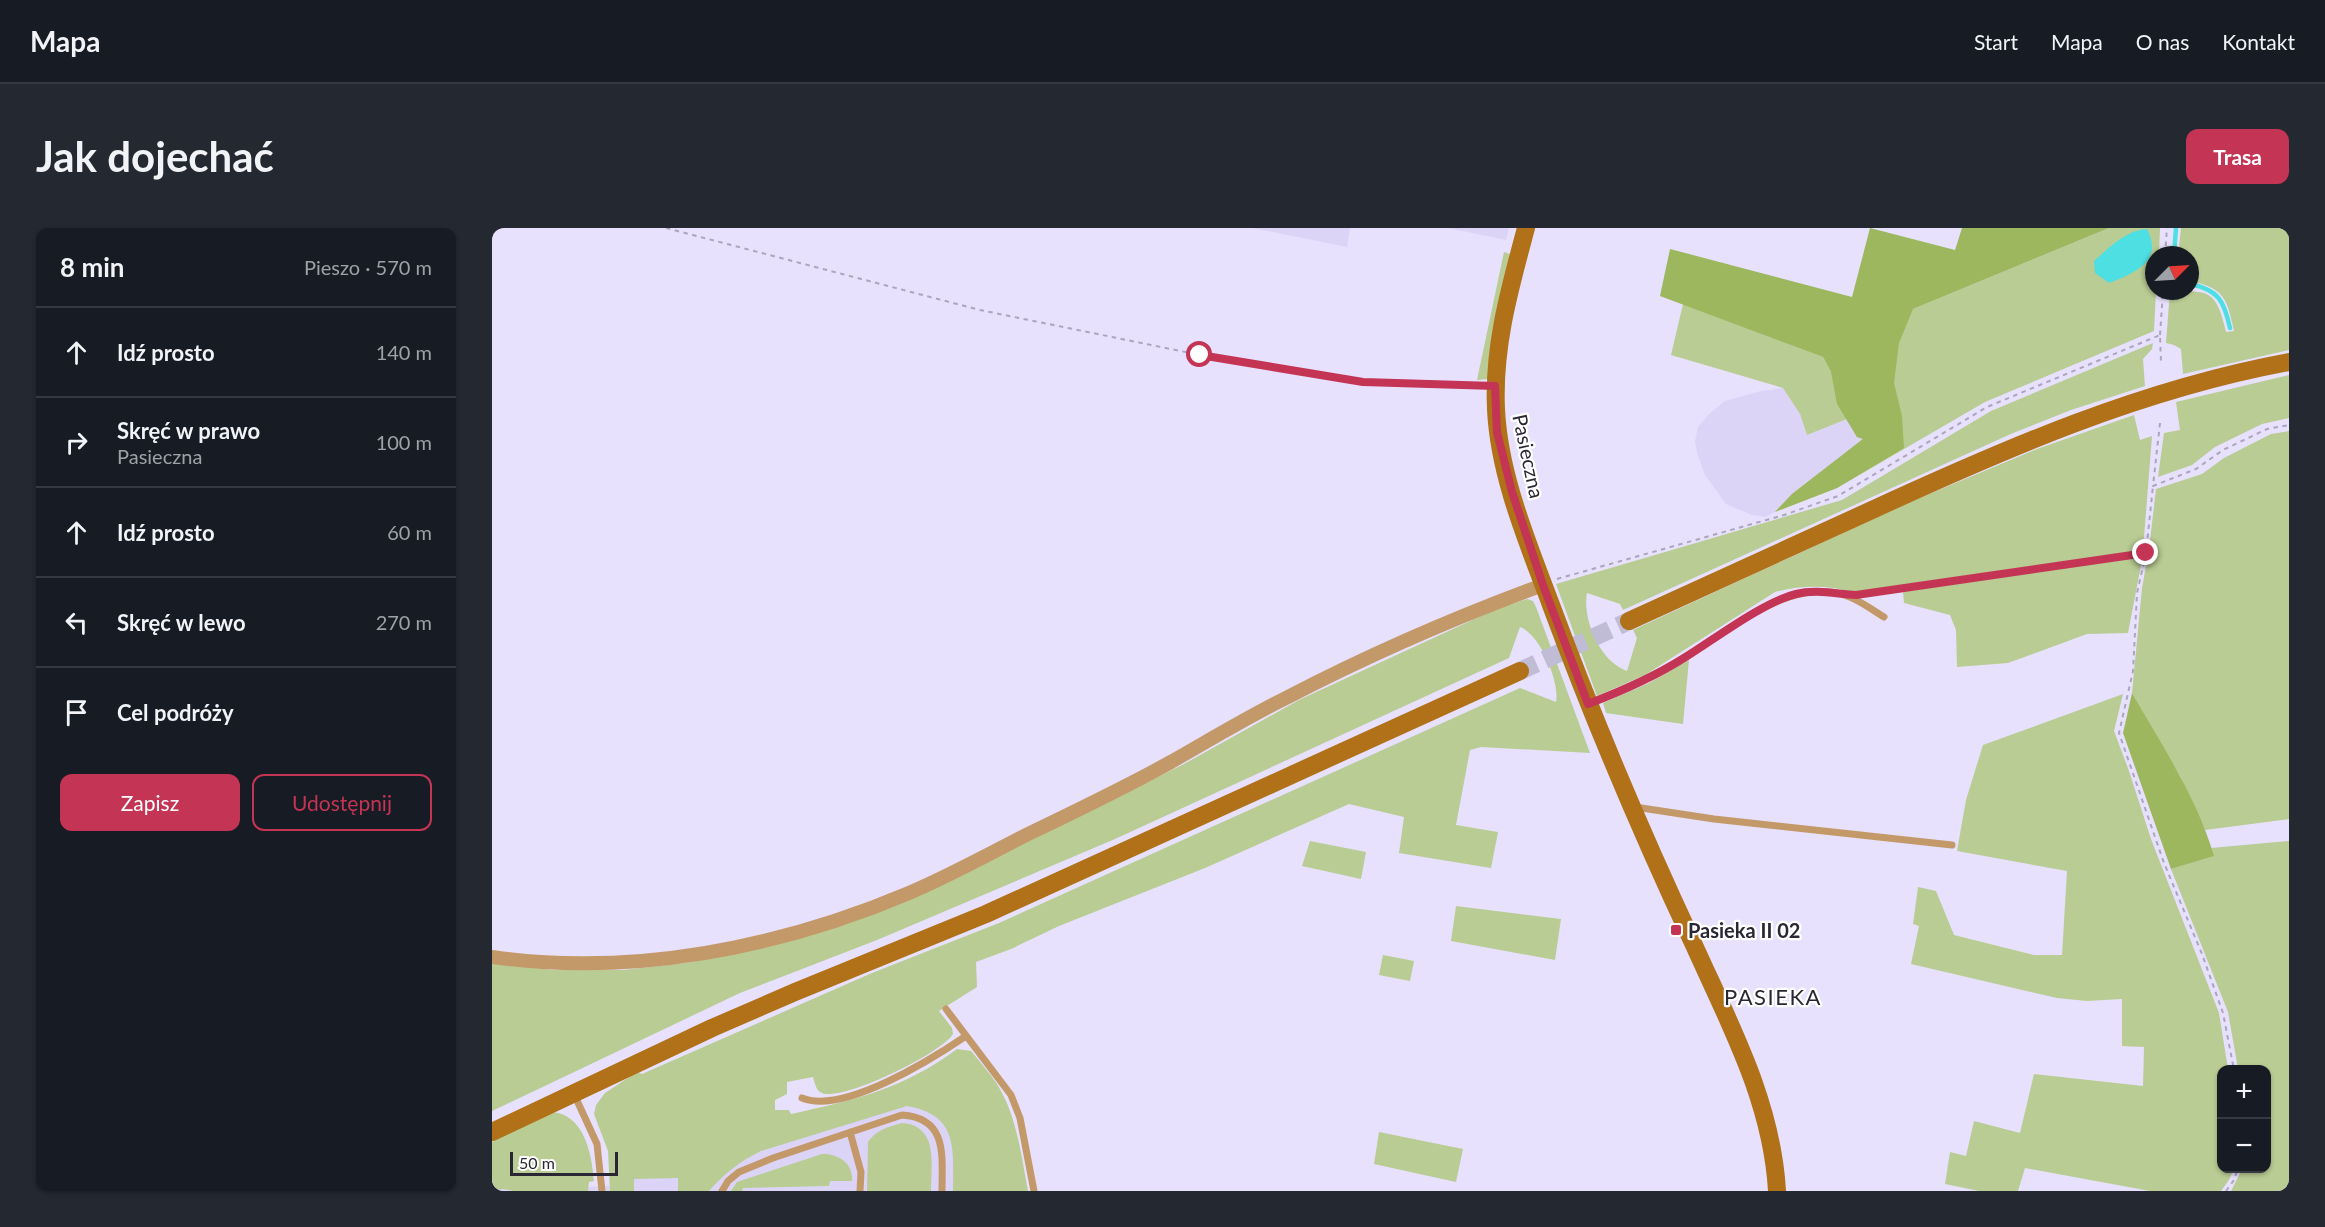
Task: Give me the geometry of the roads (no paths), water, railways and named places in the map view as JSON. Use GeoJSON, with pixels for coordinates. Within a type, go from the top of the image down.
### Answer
{"type":"FeatureCollection","features":[{"type":"Feature","properties":{"kind":"main road","name":"Pasieczna"},"geometry":{"type":"LineString","coordinates":[[1526,228],[1502,324],[1496,360],[1497,432],[1503,460],[1523,528],[1588,704],[1632,807],[1740,1044],[1767,1123],[1777,1191]]}},
{"type":"Feature","properties":{"kind":"main road"},"geometry":{"type":"LineString","coordinates":[[1629,621],[2038,436],[2168,391],[2289,362]]}},
{"type":"Feature","properties":{"kind":"main road"},"geometry":{"type":"LineString","coordinates":[[492,1132],[768,1003],[1004,907],[1520,671]]}},
{"type":"Feature","properties":{"kind":"street"},"geometry":{"type":"LineString","coordinates":[[492,957],[575,964],[644,962],[753,943],[850,915],[908,893],[1033,832],[1155,770],[1312,684],[1466,613],[1543,585]]}},
{"type":"Feature","properties":{"kind":"lane"},"geometry":{"type":"LineString","coordinates":[[1588,704],[1639,683],[1787,596],[1829,591],[1843,594],[1884,617]]}},
{"type":"Feature","properties":{"kind":"lane"},"geometry":{"type":"LineString","coordinates":[[1632,807],[1714,819],[1952,845]]}},
{"type":"Feature","properties":{"kind":"lane"},"geometry":{"type":"LineString","coordinates":[[946,1009],[1011,1095],[1020,1118],[1034,1191]]}},
{"type":"Feature","properties":{"kind":"lane"},"geometry":{"type":"LineString","coordinates":[[802,1098],[810,1101],[829,1101],[852,1096],[929,1062],[966,1036]]}},
{"type":"Feature","properties":{"kind":"lane"},"geometry":{"type":"LineString","coordinates":[[574,1092],[597,1144],[603,1191]]}},
{"type":"Feature","properties":{"kind":"lane"},"geometry":{"type":"LineString","coordinates":[[722,1191],[728,1181],[740,1172],[773,1158],[902,1116],[923,1119],[937,1134],[941,1144],[942,1191]]}},
{"type":"Feature","properties":{"kind":"lane"},"geometry":{"type":"LineString","coordinates":[[850,1132],[861,1172],[860,1191]]}},
{"type":"Feature","properties":{"kind":"waterway"},"geometry":{"type":"LineString","coordinates":[[2175,246],[2176,228]]}},
{"type":"Feature","properties":{"kind":"waterway"},"geometry":{"type":"LineString","coordinates":[[2199,287],[2214,293],[2219,298],[2230,328]]}},
{"type":"Feature","properties":{"kind":"tunnel"},"geometry":{"type":"LineString","coordinates":[[1520,671],[1629,621]]}},
{"type":"Feature","properties":{"kind":"place","name":"Pasieka II 02"},"geometry":{"type":"Point","coordinates":[1676,930]}},
{"type":"Feature","properties":{"kind":"district","name":"PASIEKA"},"geometry":{"type":"Point","coordinates":[1773,996]}}]}
